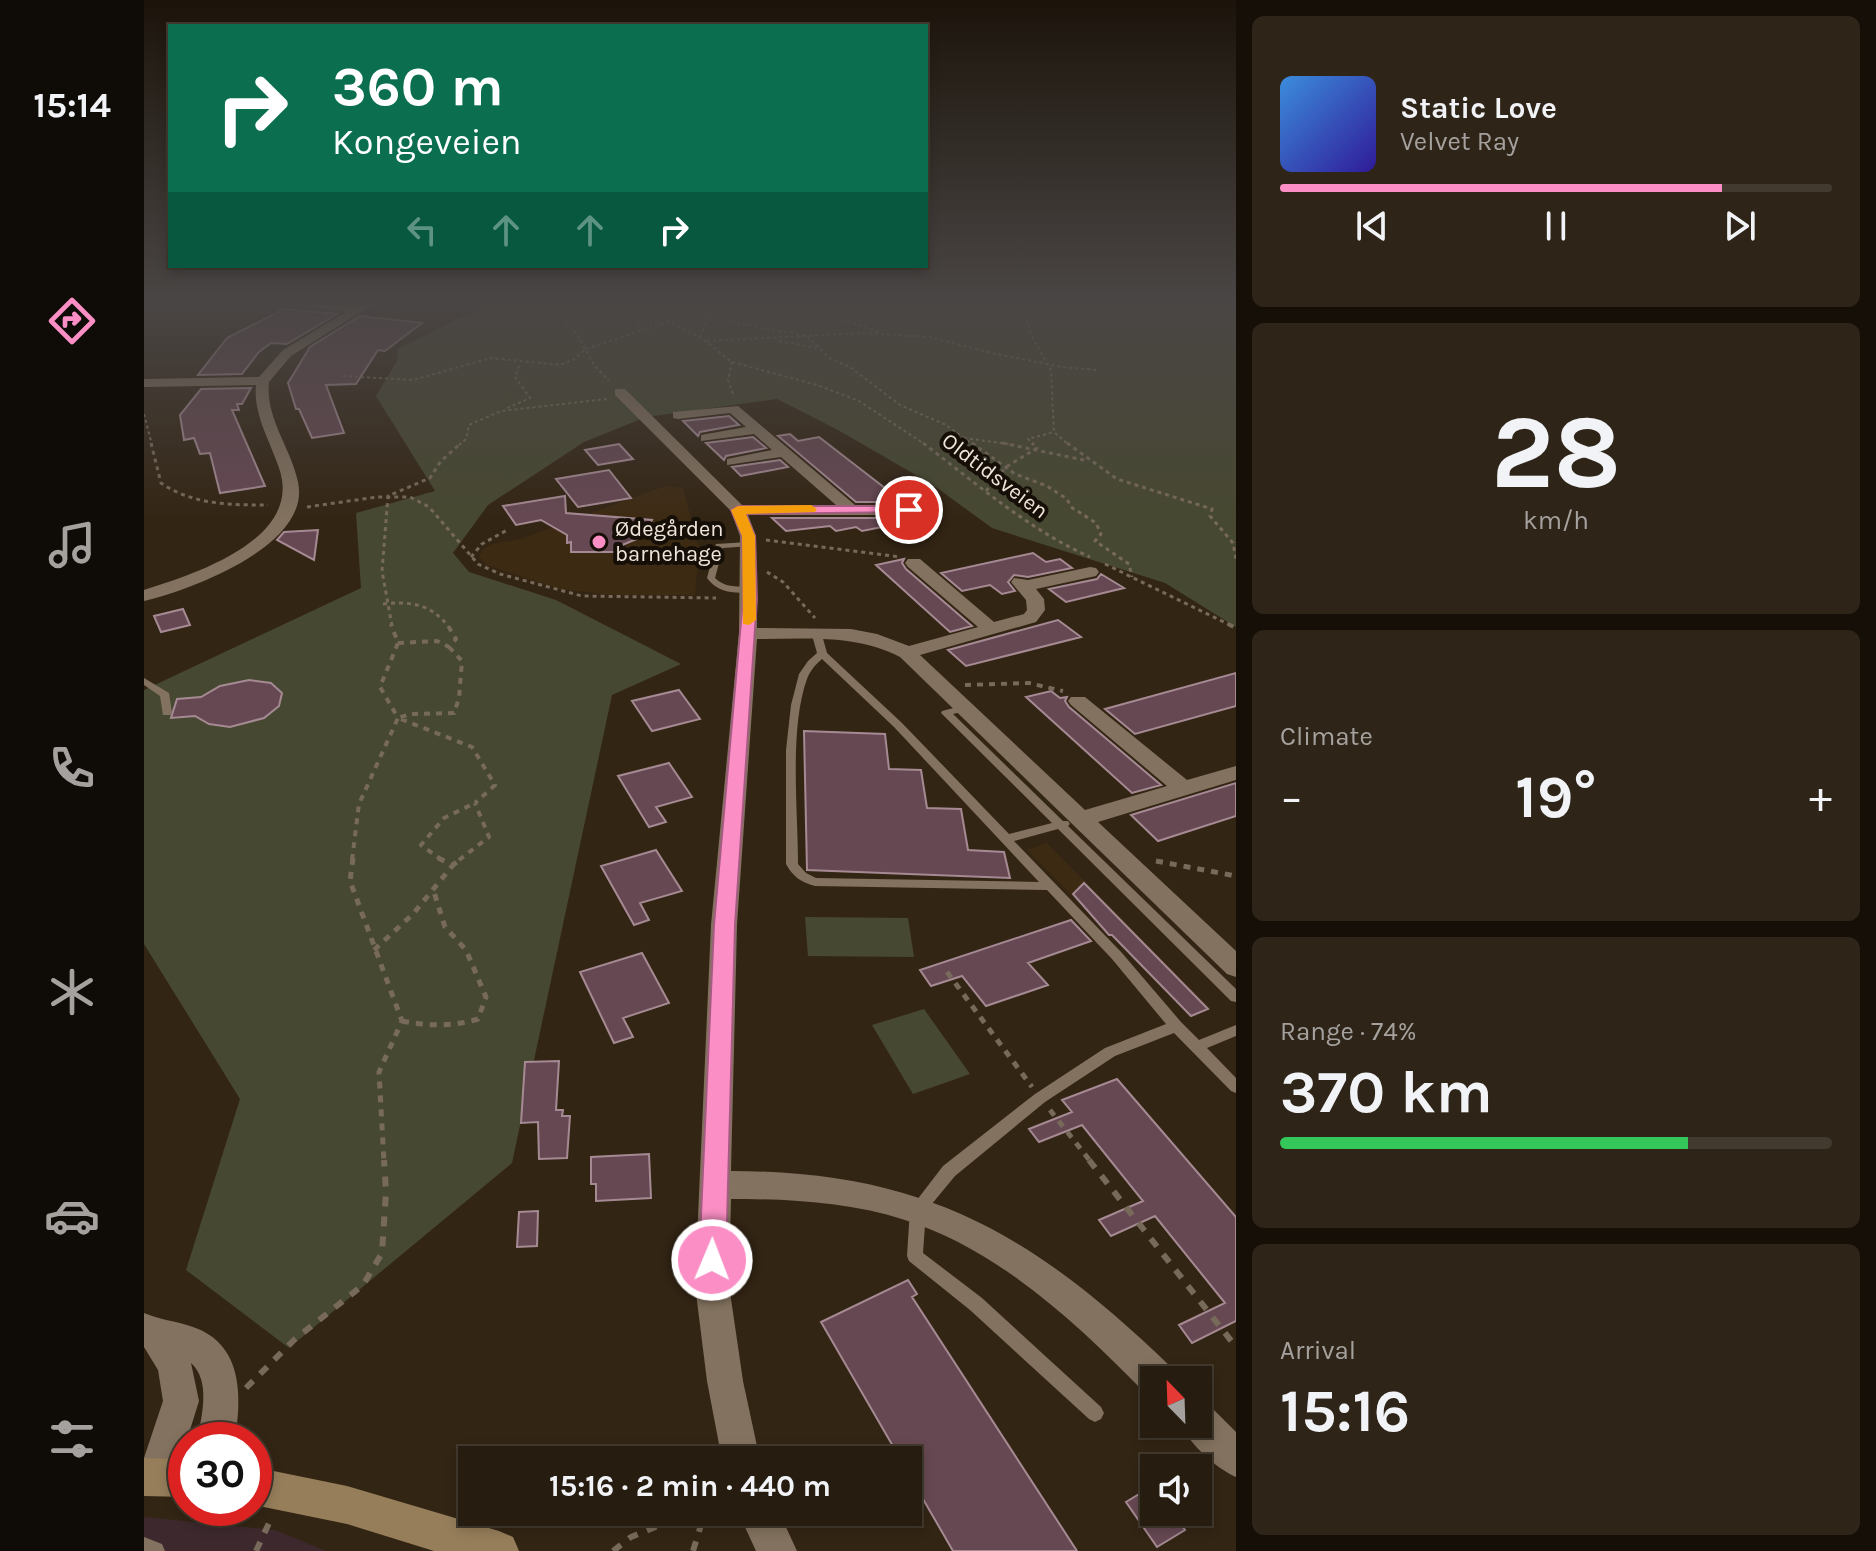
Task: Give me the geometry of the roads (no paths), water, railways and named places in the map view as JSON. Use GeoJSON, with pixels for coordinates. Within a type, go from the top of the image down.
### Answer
{"type":"FeatureCollection","features":[{"type":"Feature","properties":{"kind":"main road"},"geometry":{"type":"LineString","coordinates":[[272,1490],[361,1508],[499,1551]]}},
{"type":"Feature","properties":{"kind":"street"},"geometry":{"type":"LineString","coordinates":[[144,596],[193,579],[228,562],[267,535],[289,508],[291,481],[263,404],[263,381],[267,376]]}},
{"type":"Feature","properties":{"kind":"street"},"geometry":{"type":"LineString","coordinates":[[144,383],[263,381]]}},
{"type":"Feature","properties":{"kind":"street"},"geometry":{"type":"LineString","coordinates":[[622,394],[738,510],[749,567],[748,633],[724,925],[712,1285],[726,1392],[738,1446]]}},
{"type":"Feature","properties":{"kind":"street"},"geometry":{"type":"LineString","coordinates":[[678,415],[733,409],[850,509]]}},
{"type":"Feature","properties":{"kind":"street"},"geometry":{"type":"LineString","coordinates":[[706,438],[758,429]]}},
{"type":"Feature","properties":{"kind":"street"},"geometry":{"type":"LineString","coordinates":[[732,462],[786,452]]}},
{"type":"Feature","properties":{"kind":"street"},"geometry":{"type":"LineString","coordinates":[[738,510],[909,510]]}},
{"type":"Feature","properties":{"kind":"street"},"geometry":{"type":"LineString","coordinates":[[914,563],[992,630]]}},
{"type":"Feature","properties":{"kind":"street"},"geometry":{"type":"LineString","coordinates":[[907,653],[1018,623],[1033,615],[1037,606],[1022,584],[1090,572]]}},
{"type":"Feature","properties":{"kind":"street"},"geometry":{"type":"LineString","coordinates":[[748,633],[824,641],[878,640],[907,653],[965,708],[1070,822],[1118,854],[1236,967]]}},
{"type":"Feature","properties":{"kind":"street"},"geometry":{"type":"LineString","coordinates":[[1078,701],[1184,789]]}},
{"type":"Feature","properties":{"kind":"street"},"geometry":{"type":"LineString","coordinates":[[1070,822],[1236,773]]}},
{"type":"Feature","properties":{"kind":"street"},"geometry":{"type":"LineString","coordinates":[[714,1185],[810,1187],[918,1209],[986,1240],[1048,1281],[1144,1366]]}},
{"type":"Feature","properties":{"kind":"street"},"geometry":{"type":"LineString","coordinates":[[152,1334],[197,1345],[211,1359],[219,1374],[221,1390],[218,1422]]}},
{"type":"Feature","properties":{"kind":"street"},"geometry":{"type":"LineString","coordinates":[[152,1334],[180,1375],[181,1389],[181,1401],[162,1477]]}},
{"type":"Feature","properties":{"kind":"street"},"geometry":{"type":"LineString","coordinates":[[1212,1434],[1236,1458]]}},
{"type":"Feature","properties":{"kind":"lane"},"geometry":{"type":"LineString","coordinates":[[1050,886],[815,882],[795,871],[792,864],[794,731],[801,682],[824,641],[898,725],[1117,956],[1176,1026],[1236,1087]]}},
{"type":"Feature","properties":{"kind":"lane"},"geometry":{"type":"LineString","coordinates":[[144,681],[165,695],[167,713]]}},
{"type":"Feature","properties":{"kind":"lane"},"geometry":{"type":"LineString","coordinates":[[1006,839],[1070,822],[1236,997]]}},
{"type":"Feature","properties":{"kind":"lane"},"geometry":{"type":"LineString","coordinates":[[1095,1413],[988,1315],[915,1256],[918,1209],[949,1171],[1040,1098],[1110,1052],[1176,1026]]}},
{"type":"Feature","properties":{"kind":"lane"},"geometry":{"type":"LineString","coordinates":[[1196,1047],[1236,1030]]}},
{"type":"Feature","properties":{"kind":"lane"},"geometry":{"type":"LineString","coordinates":[[144,1547],[155,1551]]}},
{"type":"Feature","properties":{"kind":"place","name":"Ødegården barnehage"},"geometry":{"type":"Point","coordinates":[599,542]}}]}
